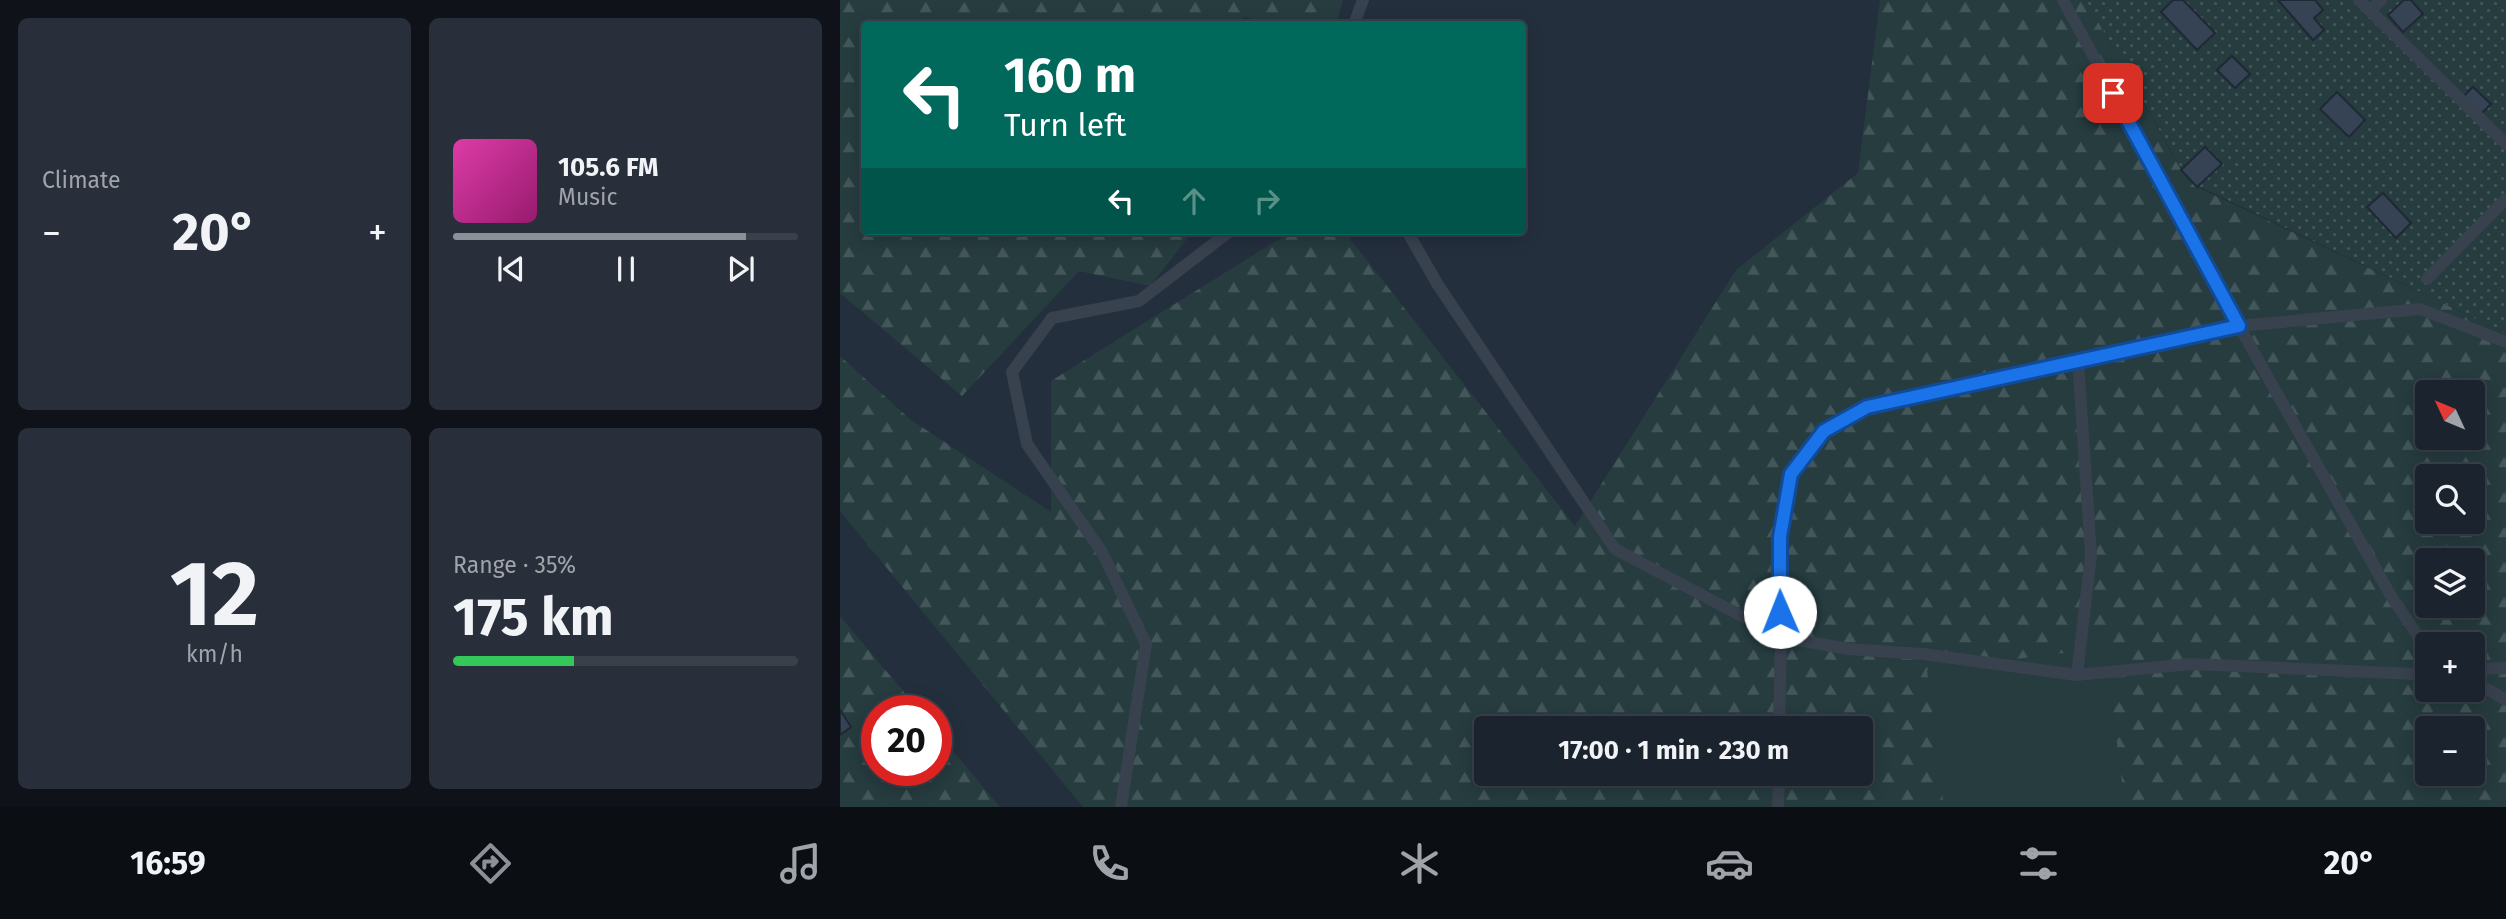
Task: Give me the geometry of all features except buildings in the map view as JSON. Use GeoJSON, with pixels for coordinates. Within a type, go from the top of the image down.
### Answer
{"type":"FeatureCollection","features":[{"type":"Feature","properties":{"kind":"lane"},"geometry":{"type":"LineString","coordinates":[[1355,21],[1363,0]]}},
{"type":"Feature","properties":{"kind":"lane"},"geometry":{"type":"LineString","coordinates":[[2063,0],[2239,326],[2391,596],[2415,632]]}},
{"type":"Feature","properties":{"kind":"lane"},"geometry":{"type":"LineString","coordinates":[[2359,0],[2506,144]]}},
{"type":"Feature","properties":{"kind":"lane"},"geometry":{"type":"LineString","coordinates":[[2370,11],[2381,0]]}},
{"type":"Feature","properties":{"kind":"lane"},"geometry":{"type":"LineString","coordinates":[[2427,279],[2506,199]]}},
{"type":"Feature","properties":{"kind":"lane"},"geometry":{"type":"LineString","coordinates":[[1121,807],[1146,645],[1102,552],[1027,444],[1012,372],[1052,318],[1139,301],[1225,235]]}},
{"type":"Feature","properties":{"kind":"lane"},"geometry":{"type":"LineString","coordinates":[[1409,235],[1438,285],[1615,549],[1781,637],[1847,649],[1923,654],[2077,675],[2191,664],[2415,674]]}},
{"type":"Feature","properties":{"kind":"lane"},"geometry":{"type":"LineString","coordinates":[[1779,716],[1780,537],[1791,474],[1824,431],[1867,407],[2239,326],[2420,309],[2506,342]]}},
{"type":"Feature","properties":{"kind":"lane"},"geometry":{"type":"LineString","coordinates":[[2077,675],[2091,555],[2078,361]]}},
{"type":"Feature","properties":{"kind":"lane"},"geometry":{"type":"LineString","coordinates":[[2485,669],[2506,668]]}},
{"type":"Feature","properties":{"kind":"lane"},"geometry":{"type":"LineString","coordinates":[[2485,688],[2506,700]]}},
{"type":"Feature","properties":{"kind":"lane"},"geometry":{"type":"LineString","coordinates":[[1778,807],[1779,786]]}},
{"type":"Feature","properties":{"kind":"green space"},"geometry":{"type":"Polygon","coordinates":[[[840,0],[1343,0],[1337,21],[1265,21],[1243,17],[1242,21],[861,21],[861,235],[1190,235],[1150,286],[1079,271],[962,396],[840,293],[840,0]]]}},
{"type":"Feature","properties":{"kind":"green space"},"geometry":{"type":"Polygon","coordinates":[[[1880,0],[2086,0],[2181,170],[2197,187],[2506,333],[2506,807],[1083,807],[840,511],[840,356],[911,420],[1051,512],[1051,381],[1286,235],[1347,235],[1575,526],[1736,270],[1858,173],[1880,0]]]}},
{"type":"Feature","properties":{"kind":"green space"},"geometry":{"type":"Polygon","coordinates":[[[2086,0],[2506,0],[2506,333],[2188,181],[2086,0]]]}},
{"type":"Feature","properties":{"kind":"green space"},"geometry":{"type":"Polygon","coordinates":[[[840,616],[906,695],[861,695],[861,786],[952,786],[952,750],[1000,807],[840,807],[840,616]]]}},
{"type":"Feature","properties":{"kind":"green space"},"geometry":{"type":"Polygon","coordinates":[[[2105,648],[2125,807],[1944,807],[1927,670],[2105,648]]]}},
{"type":"Feature","properties":{"kind":"route"},"geometry":{"type":"LineString","coordinates":[[1780,612],[1780,537],[1791,474],[1824,431],[1867,407],[2239,326],[2113,93]]}}]}
